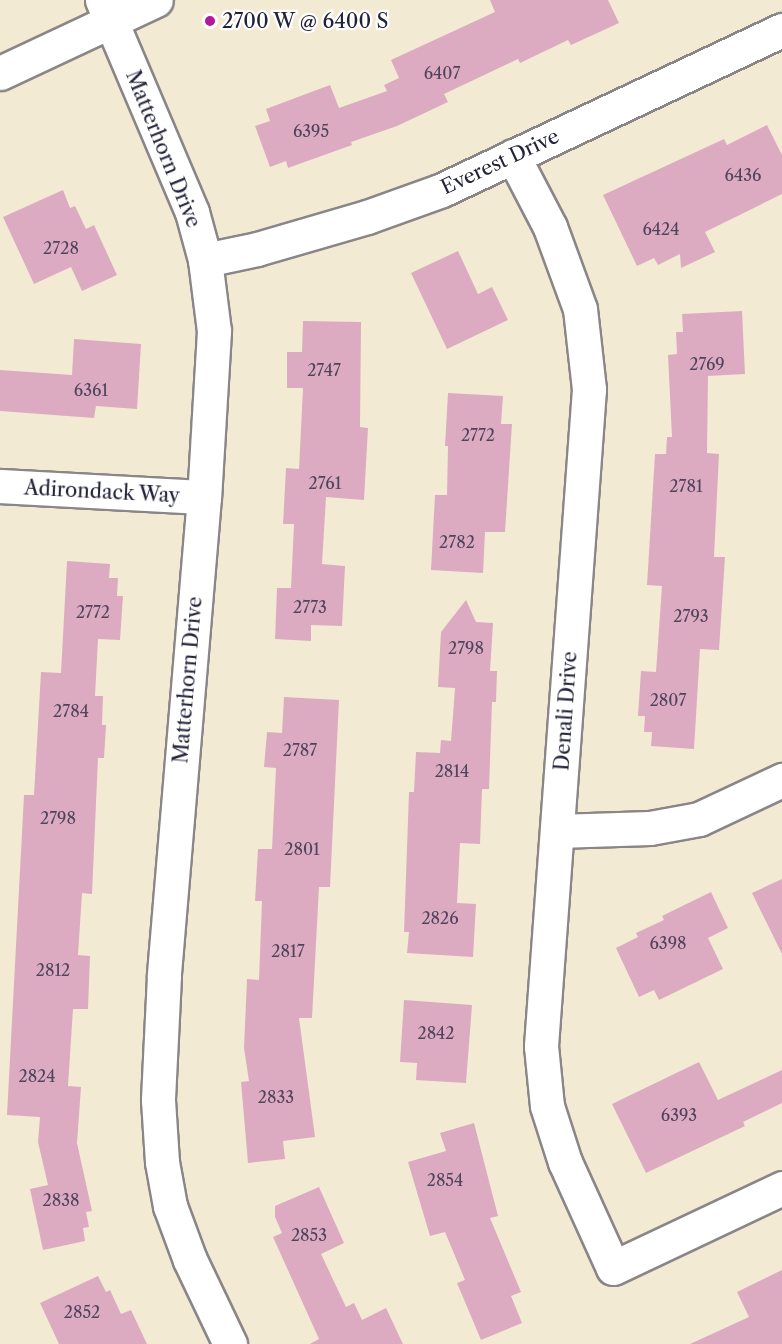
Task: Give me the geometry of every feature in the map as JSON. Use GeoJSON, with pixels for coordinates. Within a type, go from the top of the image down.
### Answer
{"type":"FeatureCollection","features":[{"type":"Feature","properties":{"kind":"street"},"geometry":{"type":"LineString","coordinates":[[0,73],[107,10],[156,0]]}},
{"type":"Feature","properties":{"kind":"street","name":"Matterhorn Drive"},"geometry":{"type":"LineString","coordinates":[[107,10],[192,212],[205,260],[214,331],[204,497],[164,976],[158,1100],[162,1162],[170,1206],[190,1260],[230,1344]]}},
{"type":"Feature","properties":{"kind":"street","name":"Everest Drive"},"geometry":{"type":"LineString","coordinates":[[205,260],[257,249],[367,217],[442,190],[782,30]]}},
{"type":"Feature","properties":{"kind":"street","name":"Denali Drive"},"geometry":{"type":"LineString","coordinates":[[513,156],[550,227],[580,309],[589,388],[541,1046],[547,1106],[565,1162],[613,1268],[782,1188]]}},
{"type":"Feature","properties":{"kind":"street","name":"Adirondack Way"},"geometry":{"type":"LineString","coordinates":[[0,486],[204,497]]}},
{"type":"Feature","properties":{"kind":"street"},"geometry":{"type":"LineString","coordinates":[[557,831],[650,828],[699,819],[782,780]]}},
{"type":"Feature","properties":{"kind":"building"},"geometry":{"type":"Polygon","coordinates":[[[490,0],[608,0],[619,23],[571,45],[568,40],[520,63],[518,59],[444,94],[448,102],[397,126],[351,142],[352,145],[288,168],[286,161],[270,167],[255,126],[270,121],[266,109],[330,85],[339,108],[387,91],[384,85],[399,78],[391,60],[495,12],[490,0]]]}},
{"type":"Feature","properties":{"kind":"building"},"geometry":{"type":"Polygon","coordinates":[[[767,125],[782,155],[782,194],[705,232],[715,252],[681,268],[680,254],[658,265],[654,258],[637,266],[603,195],[724,139],[727,145],[767,125]]]}},
{"type":"Feature","properties":{"kind":"building"},"geometry":{"type":"Polygon","coordinates":[[[63,190],[70,208],[75,206],[86,229],[94,225],[117,275],[82,291],[71,267],[34,284],[3,217],[63,190]]]}},
{"type":"Feature","properties":{"kind":"building"},"geometry":{"type":"Polygon","coordinates":[[[458,251],[478,294],[492,287],[508,320],[447,349],[411,273],[458,251]]]}},
{"type":"Feature","properties":{"kind":"building"},"geometry":{"type":"Polygon","coordinates":[[[742,311],[745,374],[708,376],[707,453],[719,454],[714,557],[725,557],[719,650],[700,649],[694,749],[651,746],[652,732],[644,732],[645,716],[638,716],[641,671],[656,672],[662,586],[647,585],[655,454],[666,454],[667,437],[672,437],[668,355],[677,354],[676,332],[683,332],[682,314],[742,311]]]}},
{"type":"Feature","properties":{"kind":"building"},"geometry":{"type":"Polygon","coordinates":[[[303,321],[361,322],[360,427],[368,428],[364,500],[326,497],[322,564],[345,566],[342,626],[311,625],[311,641],[275,639],[277,588],[291,588],[294,524],[283,524],[286,468],[299,469],[303,388],[287,388],[287,352],[302,352],[303,321]]]}},
{"type":"Feature","properties":{"kind":"building"},"geometry":{"type":"Polygon","coordinates":[[[74,339],[141,344],[137,409],[96,406],[94,418],[0,411],[0,370],[72,375],[74,339]]]}},
{"type":"Feature","properties":{"kind":"building"},"geometry":{"type":"Polygon","coordinates":[[[448,393],[503,396],[501,424],[512,424],[505,532],[485,532],[483,573],[431,570],[435,495],[447,495],[448,446],[445,446],[448,393]]]}},
{"type":"Feature","properties":{"kind":"building"},"geometry":{"type":"Polygon","coordinates":[[[67,561],[110,564],[109,578],[118,578],[117,596],[123,596],[120,640],[98,639],[95,696],[103,696],[102,725],[106,725],[104,758],[98,758],[92,894],[82,893],[78,955],[90,956],[88,1009],[73,1009],[68,1086],[81,1087],[77,1143],[92,1211],[86,1212],[89,1227],[83,1228],[85,1241],[43,1250],[30,1189],[48,1185],[38,1142],[40,1117],[7,1115],[24,795],[34,795],[41,672],[61,673],[67,561]]]}},
{"type":"Feature","properties":{"kind":"building"},"geometry":{"type":"Polygon","coordinates":[[[466,600],[476,622],[493,623],[490,671],[497,671],[496,702],[492,702],[489,789],[482,789],[480,844],[460,843],[457,903],[476,904],[473,957],[407,953],[409,932],[404,932],[409,792],[414,792],[416,752],[440,753],[441,740],[451,741],[455,688],[438,687],[441,632],[466,600]]]}},
{"type":"Feature","properties":{"kind":"building"},"geometry":{"type":"Polygon","coordinates":[[[284,697],[339,700],[330,887],[319,887],[312,1018],[299,1018],[315,1137],[283,1141],[285,1159],[248,1163],[241,1082],[249,1081],[244,1048],[247,979],[259,980],[262,901],[255,901],[258,849],[272,849],[276,768],[264,767],[267,732],[282,733],[284,697]]]}},
{"type":"Feature","properties":{"kind":"building"},"geometry":{"type":"Polygon","coordinates":[[[782,879],[782,954],[752,893],[782,879]]]}},
{"type":"Feature","properties":{"kind":"building"},"geometry":{"type":"Polygon","coordinates":[[[711,892],[728,928],[708,938],[723,969],[659,1000],[654,990],[639,997],[616,948],[638,937],[636,933],[664,920],[662,916],[711,892]]]}},
{"type":"Feature","properties":{"kind":"building"},"geometry":{"type":"Polygon","coordinates":[[[404,1000],[472,1005],[466,1083],[416,1080],[417,1063],[400,1062],[404,1000]]]}},
{"type":"Feature","properties":{"kind":"building"},"geometry":{"type":"Polygon","coordinates":[[[699,1062],[718,1100],[782,1070],[782,1103],[743,1122],[745,1126],[646,1173],[612,1104],[699,1062]]]}},
{"type":"Feature","properties":{"kind":"building"},"geometry":{"type":"Polygon","coordinates":[[[474,1123],[498,1216],[490,1218],[521,1292],[511,1296],[522,1323],[481,1340],[457,1283],[465,1280],[445,1232],[430,1236],[408,1162],[446,1151],[440,1133],[474,1123]]]}},
{"type":"Feature","properties":{"kind":"building"},"geometry":{"type":"Polygon","coordinates":[[[319,1187],[344,1243],[321,1254],[346,1307],[354,1303],[362,1320],[386,1308],[403,1344],[310,1344],[319,1339],[273,1237],[282,1233],[275,1217],[275,1206],[319,1187]]]}},
{"type":"Feature","properties":{"kind":"building"},"geometry":{"type":"Polygon","coordinates":[[[782,1270],[782,1344],[690,1344],[749,1317],[737,1292],[782,1270]]]}},
{"type":"Feature","properties":{"kind":"building"},"geometry":{"type":"Polygon","coordinates":[[[98,1276],[106,1292],[110,1290],[121,1314],[131,1310],[147,1344],[59,1344],[40,1303],[98,1276]]]}},
{"type":"Feature","properties":{"kind":"place","name":"2700 W @ 6400 S"},"geometry":{"type":"Point","coordinates":[210,21]}}]}
